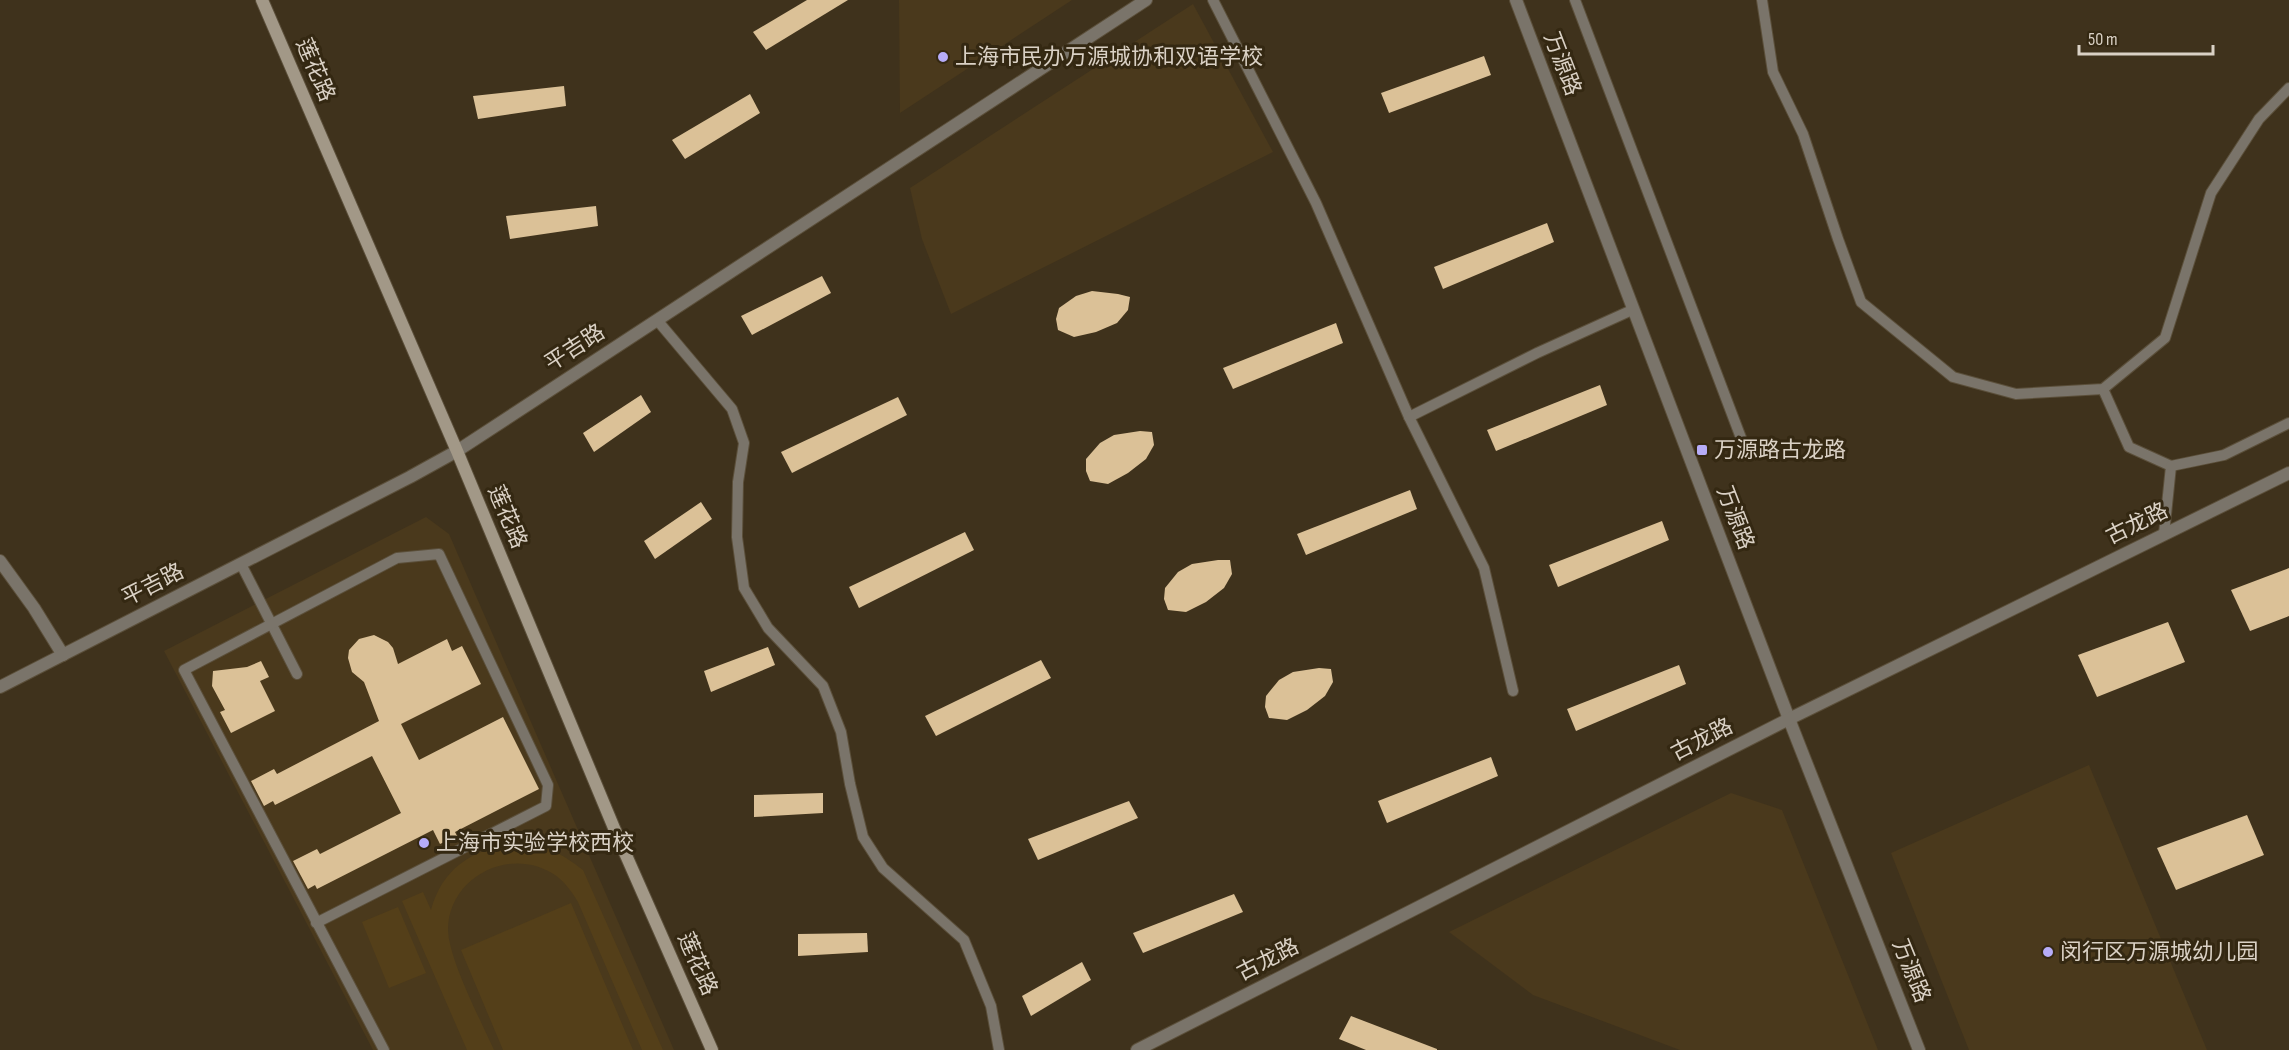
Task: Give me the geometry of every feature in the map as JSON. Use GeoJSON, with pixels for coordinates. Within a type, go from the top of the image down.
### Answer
{"type":"FeatureCollection","features":[{"type":"Feature","properties":{"kind":"main road","name":"莲花路"},"geometry":{"type":"LineString","coordinates":[[261,0],[457,451],[614,828],[712,1050]]}},
{"type":"Feature","properties":{"kind":"street","name":"平吉路"},"geometry":{"type":"LineString","coordinates":[[0,687],[457,451],[1146,0]]}},
{"type":"Feature","properties":{"kind":"street","name":"万源路"},"geometry":{"type":"LineString","coordinates":[[1516,0],[1632,310],[1919,1050]]}},
{"type":"Feature","properties":{"kind":"street","name":"古龙路"},"geometry":{"type":"LineString","coordinates":[[1137,1050],[1789,719],[2289,473]]}},
{"type":"Feature","properties":{"kind":"street"},"geometry":{"type":"LineString","coordinates":[[0,561],[34,608],[63,655]]}},
{"type":"Feature","properties":{"kind":"lane"},"geometry":{"type":"LineString","coordinates":[[1213,0],[1316,203],[1409,417],[1484,568],[1514,691]]}},
{"type":"Feature","properties":{"kind":"lane"},"geometry":{"type":"LineString","coordinates":[[1575,0],[1746,451]]}},
{"type":"Feature","properties":{"kind":"lane"},"geometry":{"type":"LineString","coordinates":[[1762,0],[1773,72],[1803,134],[1861,302],[1953,377],[2016,394],[2103,389],[2165,338],[2211,193],[2259,119],[2289,88]]}},
{"type":"Feature","properties":{"kind":"lane"},"geometry":{"type":"LineString","coordinates":[[1409,417],[1537,353],[1632,310]]}},
{"type":"Feature","properties":{"kind":"lane"},"geometry":{"type":"LineString","coordinates":[[657,320],[732,409],[744,443],[738,482],[736,537],[744,588],[768,628],[823,686],[841,732],[849,784],[863,837],[883,868],[964,940],[990,1006],[999,1050]]}},
{"type":"Feature","properties":{"kind":"lane"},"geometry":{"type":"LineString","coordinates":[[2103,389],[2129,447],[2171,466],[2224,455],[2289,423]]}},
{"type":"Feature","properties":{"kind":"lane"},"geometry":{"type":"LineString","coordinates":[[2164,534],[2171,466]]}},
{"type":"Feature","properties":{"kind":"lane"},"geometry":{"type":"LineString","coordinates":[[316,923],[546,806],[548,785],[439,554],[397,558],[184,670],[316,923],[384,1050]]}},
{"type":"Feature","properties":{"kind":"lane"},"geometry":{"type":"LineString","coordinates":[[241,564],[297,674]]}},
{"type":"Feature","properties":{"kind":"shaded area","name":"上海市民办万源城协和双语学校"},"geometry":{"type":"Polygon","coordinates":[[[899,0],[1072,0],[900,113],[899,0]]]}},
{"type":"Feature","properties":{"kind":"shaded area"},"geometry":{"type":"Polygon","coordinates":[[[1193,4],[1273,152],[951,314],[922,239],[910,188],[1193,4]]]}},
{"type":"Feature","properties":{"kind":"shaded area","name":"上海市实验学校西校"},"geometry":{"type":"Polygon","coordinates":[[[426,517],[449,534],[674,1050],[373,1050],[164,651],[426,517]]]}},
{"type":"Feature","properties":{"kind":"shaded area","name":"闵行区万源城幼儿园"},"geometry":{"type":"Polygon","coordinates":[[[2089,765],[2207,1050],[1969,1050],[1891,853],[2089,765]]]}},
{"type":"Feature","properties":{"kind":"shaded area"},"geometry":{"type":"Polygon","coordinates":[[[1731,793],[1782,810],[1878,1050],[1680,1050],[1533,995],[1449,932],[1731,793]]]}},
{"type":"Feature","properties":{"kind":"shaded area"},"geometry":{"type":"Polygon","coordinates":[[[519,843],[553,851],[583,870],[663,1050],[642,1050],[578,902],[571,891],[555,875],[538,867],[520,863],[502,865],[485,871],[470,881],[459,895],[451,911],[448,930],[454,957],[494,1050],[467,1050],[402,901],[423,892],[431,910],[444,882],[463,862],[488,849],[519,843]]]}},
{"type":"Feature","properties":{"kind":"shaded area"},"geometry":{"type":"Polygon","coordinates":[[[571,903],[633,1050],[503,1050],[461,950],[571,903]]]}},
{"type":"Feature","properties":{"kind":"shaded area"},"geometry":{"type":"Polygon","coordinates":[[[398,907],[426,973],[389,988],[362,922],[398,907]]]}},
{"type":"Feature","properties":{"kind":"building"},"geometry":{"type":"Polygon","coordinates":[[[807,0],[848,0],[766,50],[753,32],[807,0]]]}},
{"type":"Feature","properties":{"kind":"building"},"geometry":{"type":"Polygon","coordinates":[[[1484,56],[1491,75],[1389,113],[1381,93],[1484,56]]]}},
{"type":"Feature","properties":{"kind":"building"},"geometry":{"type":"Polygon","coordinates":[[[564,86],[566,106],[478,119],[473,96],[564,86]]]}},
{"type":"Feature","properties":{"kind":"building"},"geometry":{"type":"Polygon","coordinates":[[[750,94],[760,113],[685,159],[672,140],[750,94]]]}},
{"type":"Feature","properties":{"kind":"building"},"geometry":{"type":"Polygon","coordinates":[[[596,206],[598,226],[510,239],[506,216],[596,206]]]}},
{"type":"Feature","properties":{"kind":"building"},"geometry":{"type":"Polygon","coordinates":[[[1547,223],[1554,242],[1443,289],[1434,267],[1547,223]]]}},
{"type":"Feature","properties":{"kind":"building"},"geometry":{"type":"Polygon","coordinates":[[[822,276],[831,293],[752,335],[741,316],[822,276]]]}},
{"type":"Feature","properties":{"kind":"building"},"geometry":{"type":"Polygon","coordinates":[[[1092,291],[1130,297],[1128,310],[1117,323],[1096,332],[1074,337],[1058,330],[1056,319],[1059,308],[1076,296],[1092,291]]]}},
{"type":"Feature","properties":{"kind":"building"},"geometry":{"type":"Polygon","coordinates":[[[1336,323],[1343,343],[1233,389],[1223,368],[1336,323]]]}},
{"type":"Feature","properties":{"kind":"building"},"geometry":{"type":"Polygon","coordinates":[[[1600,385],[1607,405],[1496,451],[1487,430],[1600,385]]]}},
{"type":"Feature","properties":{"kind":"building"},"geometry":{"type":"Polygon","coordinates":[[[641,395],[651,412],[594,452],[583,433],[641,395]]]}},
{"type":"Feature","properties":{"kind":"building"},"geometry":{"type":"Polygon","coordinates":[[[898,397],[907,415],[792,473],[781,452],[898,397]]]}},
{"type":"Feature","properties":{"kind":"building"},"geometry":{"type":"Polygon","coordinates":[[[1140,431],[1152,432],[1154,445],[1146,459],[1128,473],[1108,484],[1090,481],[1086,471],[1086,459],[1100,443],[1114,435],[1140,431]]]}},
{"type":"Feature","properties":{"kind":"building"},"geometry":{"type":"Polygon","coordinates":[[[1410,490],[1417,509],[1306,555],[1297,534],[1410,490]]]}},
{"type":"Feature","properties":{"kind":"building"},"geometry":{"type":"Polygon","coordinates":[[[701,502],[712,519],[655,559],[644,541],[701,502]]]}},
{"type":"Feature","properties":{"kind":"building"},"geometry":{"type":"Polygon","coordinates":[[[1662,521],[1669,540],[1558,587],[1549,565],[1662,521]]]}},
{"type":"Feature","properties":{"kind":"building"},"geometry":{"type":"Polygon","coordinates":[[[965,532],[974,550],[859,608],[849,587],[965,532]]]}},
{"type":"Feature","properties":{"kind":"building"},"geometry":{"type":"Polygon","coordinates":[[[1230,560],[1232,574],[1224,588],[1206,602],[1186,612],[1168,610],[1164,599],[1165,588],[1178,572],[1192,564],[1230,560]]]}},
{"type":"Feature","properties":{"kind":"building"},"geometry":{"type":"Polygon","coordinates":[[[2289,568],[2289,616],[2250,631],[2231,590],[2289,568]]]}},
{"type":"Feature","properties":{"kind":"building"},"geometry":{"type":"Polygon","coordinates":[[[2168,622],[2185,662],[2097,697],[2078,655],[2168,622]]]}},
{"type":"Feature","properties":{"kind":"building"},"geometry":{"type":"Polygon","coordinates":[[[374,635],[388,642],[393,648],[398,664],[447,639],[452,651],[462,646],[481,684],[401,724],[419,760],[503,717],[539,789],[455,832],[457,836],[440,844],[433,830],[317,889],[315,885],[308,889],[293,861],[317,849],[320,854],[401,813],[372,756],[275,805],[273,801],[264,806],[251,781],[274,769],[277,774],[379,721],[364,682],[352,672],[348,658],[349,650],[359,639],[374,635]]]}},
{"type":"Feature","properties":{"kind":"building"},"geometry":{"type":"Polygon","coordinates":[[[768,647],[775,665],[711,692],[704,671],[768,647]]]}},
{"type":"Feature","properties":{"kind":"building"},"geometry":{"type":"Polygon","coordinates":[[[1041,660],[1051,678],[936,736],[925,716],[1041,660]]]}},
{"type":"Feature","properties":{"kind":"building"},"geometry":{"type":"Polygon","coordinates":[[[261,661],[269,677],[260,681],[275,711],[231,733],[220,712],[225,710],[212,686],[213,671],[247,667],[261,661]]]}},
{"type":"Feature","properties":{"kind":"building"},"geometry":{"type":"Polygon","coordinates":[[[1679,665],[1686,684],[1576,731],[1567,709],[1679,665]]]}},
{"type":"Feature","properties":{"kind":"building"},"geometry":{"type":"Polygon","coordinates":[[[1319,668],[1331,669],[1333,682],[1325,696],[1307,710],[1287,720],[1269,718],[1265,707],[1266,696],[1279,680],[1293,672],[1319,668]]]}},
{"type":"Feature","properties":{"kind":"building"},"geometry":{"type":"Polygon","coordinates":[[[1491,757],[1498,776],[1387,823],[1378,801],[1491,757]]]}},
{"type":"Feature","properties":{"kind":"building"},"geometry":{"type":"Polygon","coordinates":[[[823,793],[823,813],[754,817],[754,795],[823,793]]]}},
{"type":"Feature","properties":{"kind":"building"},"geometry":{"type":"Polygon","coordinates":[[[1129,801],[1138,818],[1038,860],[1028,839],[1129,801]]]}},
{"type":"Feature","properties":{"kind":"building"},"geometry":{"type":"Polygon","coordinates":[[[2247,815],[2264,855],[2176,890],[2157,848],[2247,815]]]}},
{"type":"Feature","properties":{"kind":"building"},"geometry":{"type":"Polygon","coordinates":[[[1234,894],[1243,912],[1143,953],[1133,933],[1234,894]]]}},
{"type":"Feature","properties":{"kind":"building"},"geometry":{"type":"Polygon","coordinates":[[[867,933],[868,952],[798,956],[798,934],[867,933]]]}},
{"type":"Feature","properties":{"kind":"building"},"geometry":{"type":"Polygon","coordinates":[[[1082,962],[1091,980],[1031,1016],[1022,996],[1082,962]]]}},
{"type":"Feature","properties":{"kind":"building"},"geometry":{"type":"Polygon","coordinates":[[[1351,1016],[1437,1050],[1366,1050],[1339,1039],[1351,1016]]]}},
{"type":"Feature","properties":{"kind":"place","name":"上海市民办万源城协和双语学校"},"geometry":{"type":"Point","coordinates":[943,57]}},
{"type":"Feature","properties":{"kind":"place","name":"万源路古龙路"},"geometry":{"type":"Point","coordinates":[1702,450]}},
{"type":"Feature","properties":{"kind":"place","name":"上海市实验学校西校"},"geometry":{"type":"Point","coordinates":[424,843]}},
{"type":"Feature","properties":{"kind":"place","name":"闵行区万源城幼儿园"},"geometry":{"type":"Point","coordinates":[2048,952]}}]}
